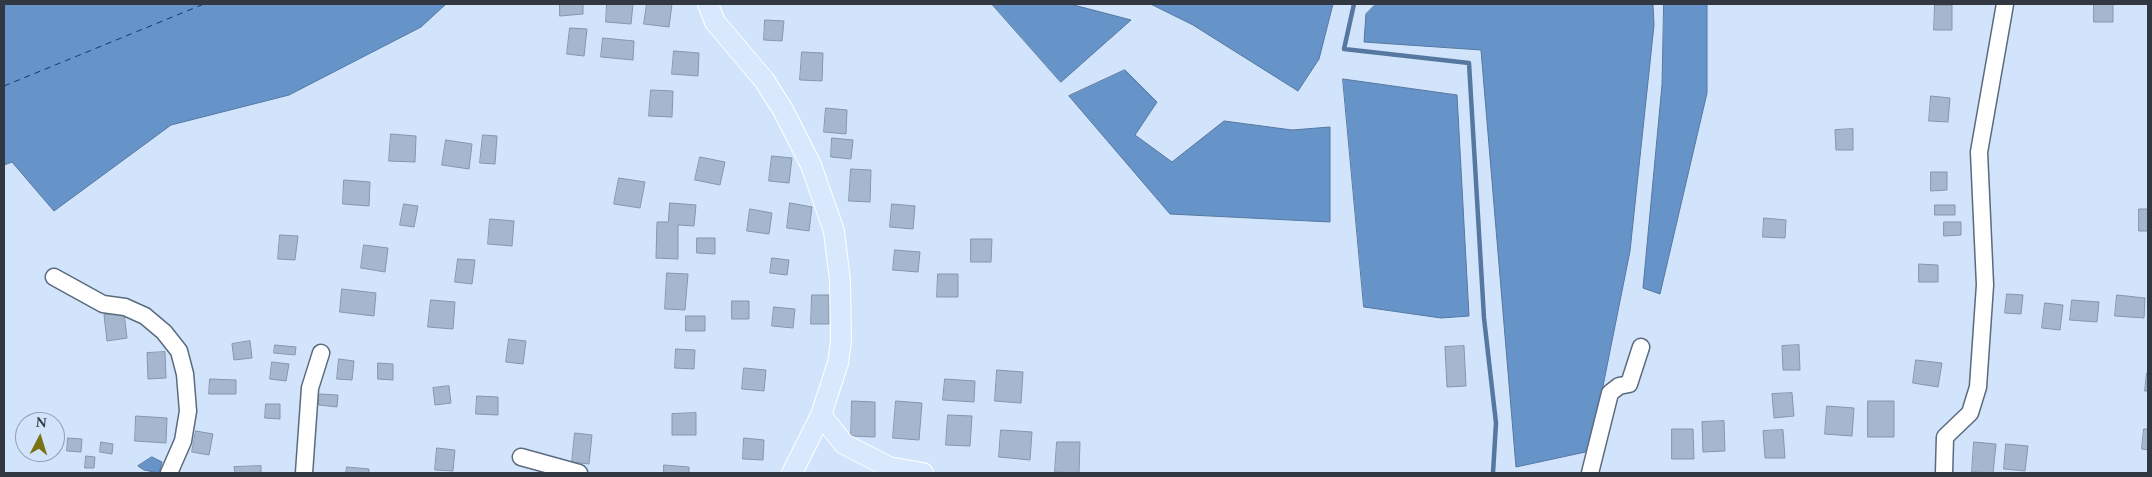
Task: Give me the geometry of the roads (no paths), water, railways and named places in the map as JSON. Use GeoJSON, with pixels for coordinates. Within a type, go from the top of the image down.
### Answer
{"type":"FeatureCollection","features":[{"type":"Feature","properties":{"kind":"main road"},"geometry":{"type":"LineString","coordinates":[[708,4],[715,22],[764,80],[783,110],[811,165],[834,231],[840,281],[842,342],[838,363],[821,415],[792,473]]}},
{"type":"Feature","properties":{"kind":"main road"},"geometry":{"type":"LineString","coordinates":[[821,415],[844,444],[889,467],[923,473]]}},
{"type":"Feature","properties":{"kind":"street"},"geometry":{"type":"LineString","coordinates":[[1944,473],[1945,437],[1970,414],[1978,387],[1986,284],[1979,152],[2005,4]]}},
{"type":"Feature","properties":{"kind":"street"},"geometry":{"type":"LineString","coordinates":[[54,277],[103,304],[125,307],[145,316],[164,332],[179,351],[185,374],[188,411],[183,441],[169,473]]}},
{"type":"Feature","properties":{"kind":"street"},"geometry":{"type":"LineString","coordinates":[[1590,473],[1610,393],[1619,386],[1629,384],[1641,347]]}},
{"type":"Feature","properties":{"kind":"street"},"geometry":{"type":"LineString","coordinates":[[304,473],[310,388],[321,352]]}},
{"type":"Feature","properties":{"kind":"street"},"geometry":{"type":"LineString","coordinates":[[520,457],[579,473]]}},
{"type":"Feature","properties":{"kind":"water"},"geometry":{"type":"Polygon","coordinates":[[[4,4],[446,4],[421,27],[289,95],[171,125],[54,211],[12,162],[4,165],[4,4]]]}},
{"type":"Feature","properties":{"kind":"water"},"geometry":{"type":"Polygon","coordinates":[[[992,4],[1070,4],[1131,20],[1061,82],[992,4]]]}},
{"type":"Feature","properties":{"kind":"water"},"geometry":{"type":"Polygon","coordinates":[[[1151,4],[1333,4],[1319,59],[1298,91],[1193,25],[1151,4]]]}},
{"type":"Feature","properties":{"kind":"water"},"geometry":{"type":"Polygon","coordinates":[[[1376,4],[1653,4],[1654,25],[1630,251],[1590,451],[1516,467],[1481,50],[1364,42],[1366,14],[1376,4]]]}},
{"type":"Feature","properties":{"kind":"water"},"geometry":{"type":"Polygon","coordinates":[[[1664,4],[1707,4],[1707,93],[1660,294],[1643,288],[1662,85],[1664,4]]]}},
{"type":"Feature","properties":{"kind":"water"},"geometry":{"type":"Polygon","coordinates":[[[1125,70],[1157,102],[1135,135],[1172,162],[1224,121],[1292,130],[1330,127],[1330,222],[1170,214],[1069,96],[1125,70]]]}},
{"type":"Feature","properties":{"kind":"water"},"geometry":{"type":"Polygon","coordinates":[[[1343,79],[1457,95],[1469,316],[1441,318],[1364,307],[1343,79]]]}},
{"type":"Feature","properties":{"kind":"water"},"geometry":{"type":"Polygon","coordinates":[[[152,457],[162,462],[159,473],[144,470],[138,466],[152,457]]]}},
{"type":"Feature","properties":{"kind":"waterway"},"geometry":{"type":"LineString","coordinates":[[1354,4],[1344,49],[1469,63],[1484,318],[1496,423],[1493,473]]}}]}
